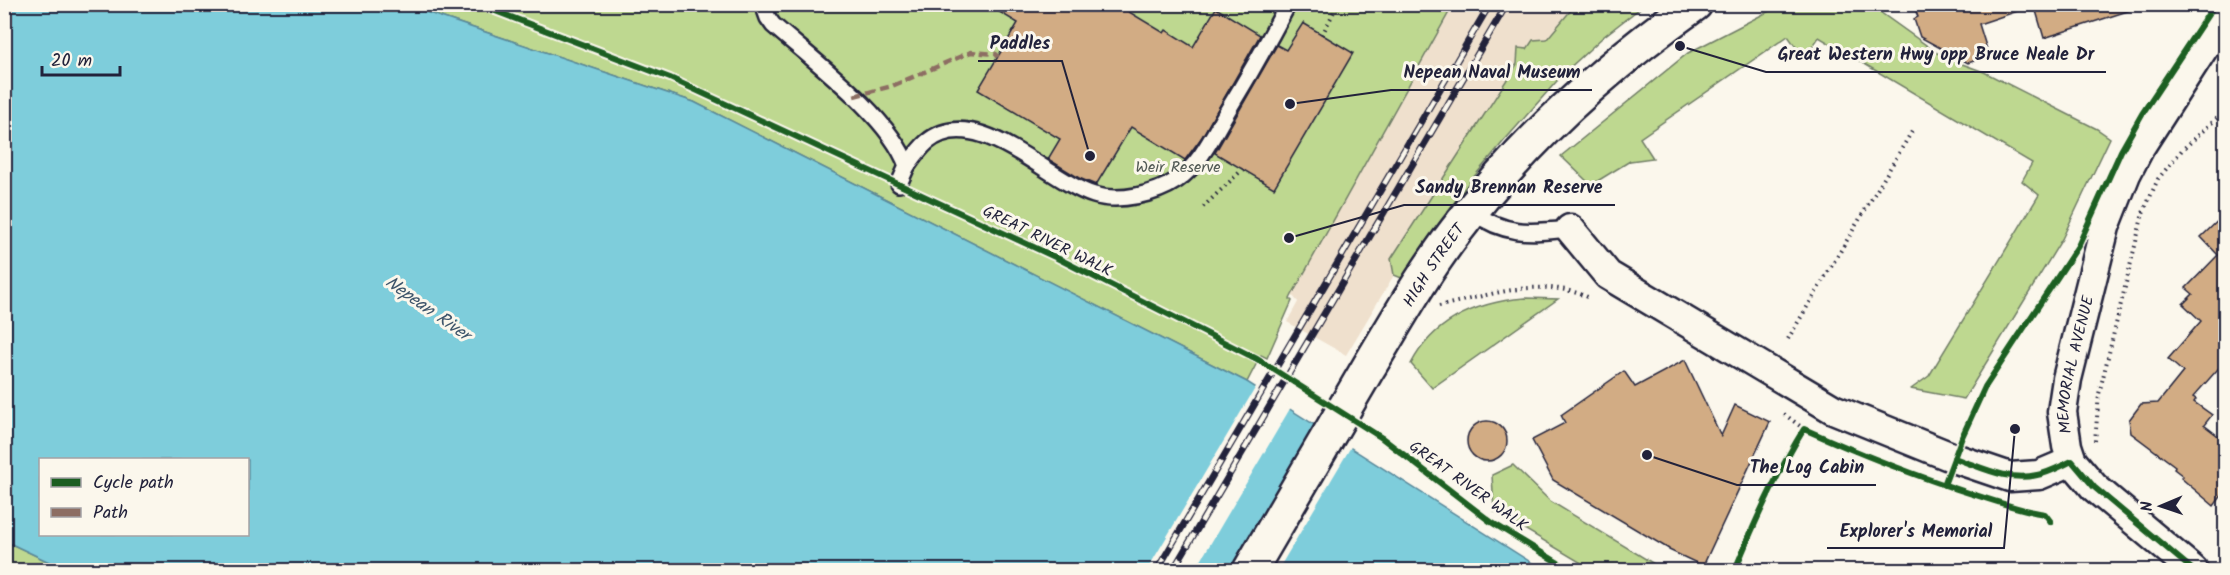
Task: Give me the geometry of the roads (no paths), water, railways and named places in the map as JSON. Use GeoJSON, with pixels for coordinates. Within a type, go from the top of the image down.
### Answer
{"type":"FeatureCollection","features":[{"type":"Feature","properties":{"kind":"highway","name":"HIGH STREET"},"geometry":{"type":"LineString","coordinates":[[1250,570],[1437,256],[1472,210],[1526,148],[1575,99],[1634,49],[1695,4]]}},
{"type":"Feature","properties":{"kind":"street","name":"MEMORIAL AVENUE"},"geometry":{"type":"LineString","coordinates":[[2072,461],[2063,430],[2062,412],[2066,386],[2105,227],[2114,200],[2140,147],[2226,13]]}},
{"type":"Feature","properties":{"kind":"street"},"geometry":{"type":"LineString","coordinates":[[1570,229],[1608,275],[1853,419],[2010,477],[2039,475],[2072,461],[2094,487],[2193,570]]}},
{"type":"Feature","properties":{"kind":"lane"},"geometry":{"type":"LineString","coordinates":[[763,4],[773,25],[854,96],[891,135],[901,150],[907,166]]}},
{"type":"Feature","properties":{"kind":"lane"},"geometry":{"type":"LineString","coordinates":[[899,184],[907,166],[928,141],[949,131],[963,130],[975,131],[995,139],[1066,183],[1096,196],[1127,196],[1162,188],[1178,179],[1201,156],[1249,76],[1288,4]]}},
{"type":"Feature","properties":{"kind":"lane"},"geometry":{"type":"LineString","coordinates":[[1472,210],[1499,228],[1509,230],[1534,233],[1570,229]]}},
{"type":"Feature","properties":{"kind":"water","name":"Nepean River"},"geometry":{"type":"Polygon","coordinates":[[[4,5],[405,5],[694,102],[1247,382],[1543,570],[66,570],[5,541],[4,5]]]}},
{"type":"Feature","properties":{"kind":"railway"},"geometry":{"type":"LineString","coordinates":[[1157,570],[1490,4]]}},
{"type":"Feature","properties":{"kind":"railway"},"geometry":{"type":"LineString","coordinates":[[1173,570],[1507,4]]}},
{"type":"Feature","properties":{"kind":"place","name":"Great Western Hwy opp Bruce Neale Dr"},"geometry":{"type":"Point","coordinates":[1680,46]}},
{"type":"Feature","properties":{"kind":"place","name":"Nepean Naval Museum"},"geometry":{"type":"Point","coordinates":[1290,104]}},
{"type":"Feature","properties":{"kind":"place","name":"Paddles"},"geometry":{"type":"Point","coordinates":[1090,156]}},
{"type":"Feature","properties":{"kind":"place","name":"Sandy Brennan Reserve"},"geometry":{"type":"Point","coordinates":[1289,238]}},
{"type":"Feature","properties":{"kind":"place","name":"Explorer's Memorial"},"geometry":{"type":"Point","coordinates":[2015,429]}},
{"type":"Feature","properties":{"kind":"place","name":"The Log Cabin"},"geometry":{"type":"Point","coordinates":[1647,455]}},
{"type":"Feature","properties":{"kind":"park label","name":"Weir Reserve"},"geometry":{"type":"Point","coordinates":[1178,166]}}]}
